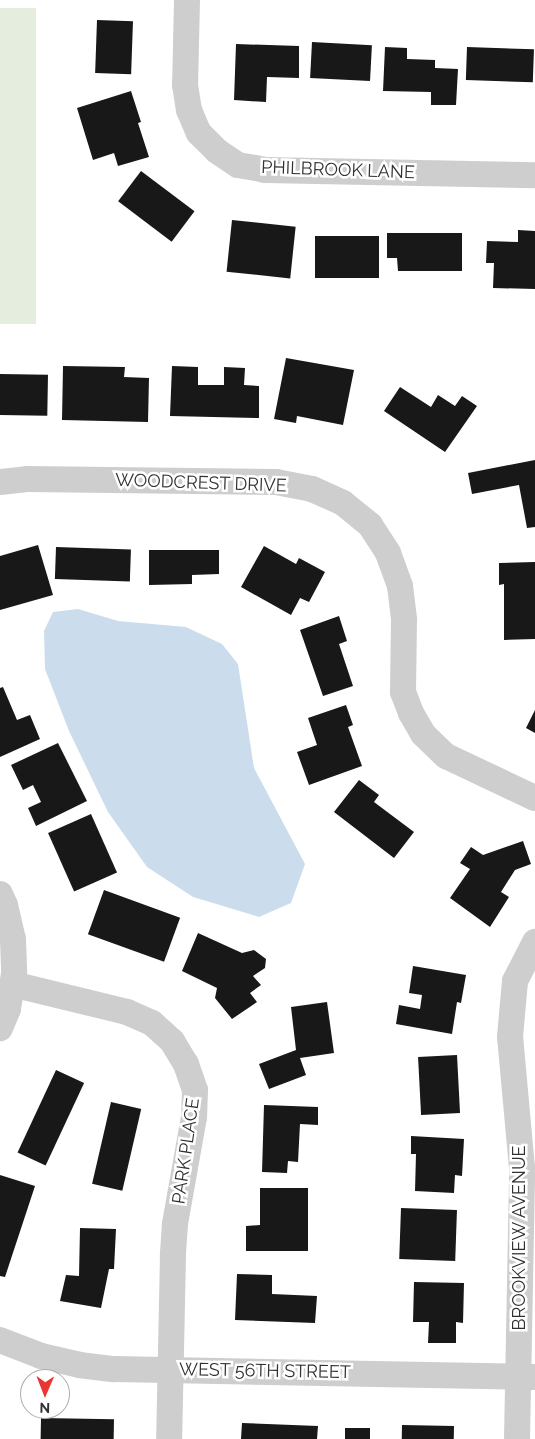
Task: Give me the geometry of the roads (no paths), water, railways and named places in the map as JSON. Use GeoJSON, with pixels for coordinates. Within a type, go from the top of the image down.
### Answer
{"type":"FeatureCollection","features":[{"type":"Feature","properties":{"kind":"street","name":"PHILBROOK LANE"},"geometry":{"type":"LineString","coordinates":[[187,0],[185,84],[189,110],[199,133],[217,152],[238,165],[265,170],[535,175]]}},
{"type":"Feature","properties":{"kind":"street","name":"WOODCREST DRIVE"},"geometry":{"type":"LineString","coordinates":[[0,482],[27,479],[276,482],[312,489],[343,502],[370,525],[388,554],[400,586],[404,620],[403,692],[411,713],[424,734],[446,756],[535,798]]}},
{"type":"Feature","properties":{"kind":"street"},"geometry":{"type":"LineString","coordinates":[[0,894],[5,904],[13,939],[14,974],[8,1009],[0,1028]]}},
{"type":"Feature","properties":{"kind":"street","name":"BROOKVIEW AVENUE"},"geometry":{"type":"LineString","coordinates":[[517,1439],[527,1376],[522,1168],[510,1037],[515,981],[535,942]]}},
{"type":"Feature","properties":{"kind":"street","name":"PARK PLACE"},"geometry":{"type":"LineString","coordinates":[[12,984],[127,1012],[152,1023],[172,1041],[186,1064],[194,1090],[194,1117],[175,1232],[169,1439]]}},
{"type":"Feature","properties":{"kind":"street","name":"WEST 56TH STREET"},"geometry":{"type":"LineString","coordinates":[[0,1340],[41,1356],[79,1365],[114,1369],[527,1376]]}},
{"type":"Feature","properties":{"kind":"water"},"geometry":{"type":"Polygon","coordinates":[[[78,609],[118,621],[186,627],[222,644],[238,664],[254,768],[305,864],[291,903],[259,917],[193,897],[147,867],[108,812],[69,731],[45,669],[44,631],[53,612],[78,609]]]}}]}
